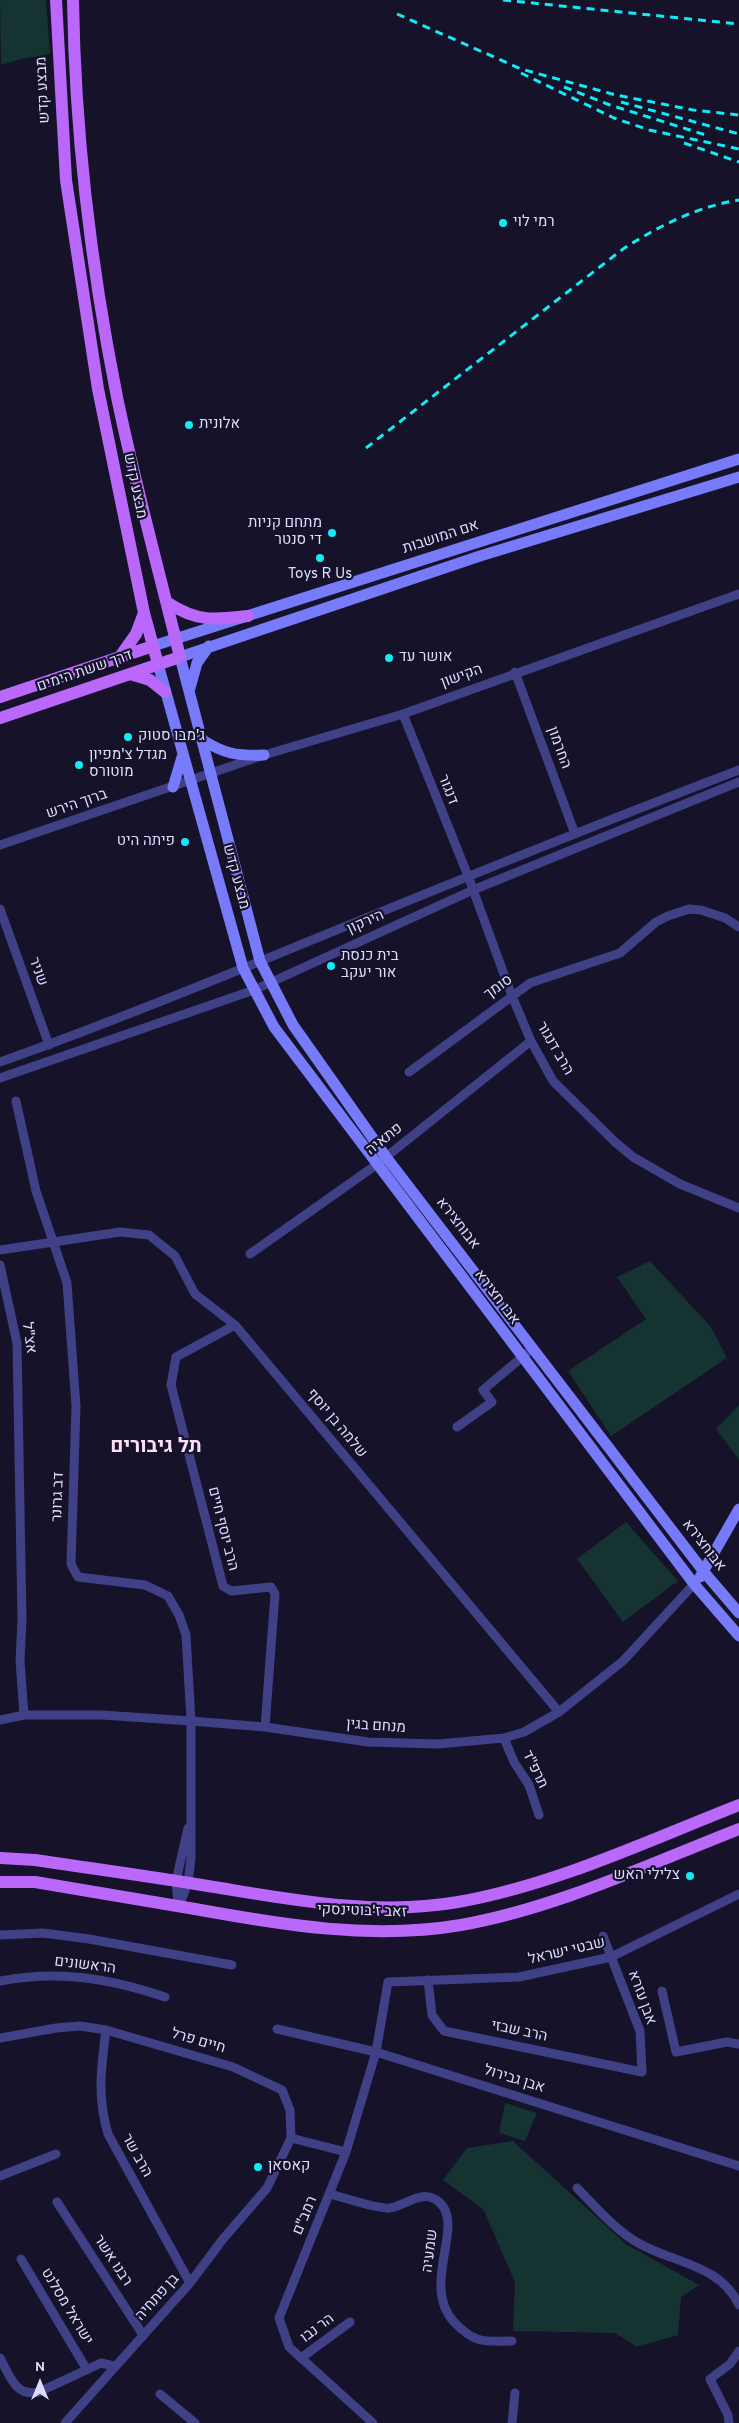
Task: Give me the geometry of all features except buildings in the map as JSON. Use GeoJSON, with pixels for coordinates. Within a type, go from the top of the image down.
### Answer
{"type":"FeatureCollection","features":[{"type":"Feature","properties":{"kind":"main road","name":"מבצע קדש"},"geometry":{"type":"LineString","coordinates":[[56,0],[66,172],[80,269],[101,405],[144,612],[158,664]]}},
{"type":"Feature","properties":{"kind":"main road","name":"מבצע קדש"},"geometry":{"type":"LineString","coordinates":[[73,0],[83,171],[96,267],[119,404],[180,657]]}},
{"type":"Feature","properties":{"kind":"main road"},"geometry":{"type":"LineString","coordinates":[[168,604],[186,615],[205,619],[248,616]]}},
{"type":"Feature","properties":{"kind":"main road"},"geometry":{"type":"LineString","coordinates":[[119,658],[136,634],[144,612]]}},
{"type":"Feature","properties":{"kind":"main road","name":"דרך ששת הימים"},"geometry":{"type":"LineString","coordinates":[[0,697],[153,646]]}},
{"type":"Feature","properties":{"kind":"main road","name":"דרך ששת הימים"},"geometry":{"type":"LineString","coordinates":[[0,718],[180,657]]}},
{"type":"Feature","properties":{"kind":"main road"},"geometry":{"type":"LineString","coordinates":[[130,674],[150,680],[165,692]]}},
{"type":"Feature","properties":{"kind":"main road","name":"זאב ז'בוטינסקי"},"geometry":{"type":"LineString","coordinates":[[0,1858],[35,1860],[330,1905],[418,1907],[457,1902],[504,1892],[545,1880],[739,1806]]}},
{"type":"Feature","properties":{"kind":"main road","name":"זאב ז'בוטינסקי"},"geometry":{"type":"LineString","coordinates":[[0,1882],[35,1882],[254,1920],[376,1932],[461,1925],[513,1913],[552,1901],[739,1829]]}},
{"type":"Feature","properties":{"kind":"street","name":"אם המושבות"},"geometry":{"type":"LineString","coordinates":[[153,646],[739,459]]}},
{"type":"Feature","properties":{"kind":"street","name":"אם המושבות"},"geometry":{"type":"LineString","coordinates":[[180,657],[480,556],[739,477]]}},
{"type":"Feature","properties":{"kind":"street","name":"הקישון"},"geometry":{"type":"LineString","coordinates":[[192,781],[264,755],[402,714],[515,672],[739,594]]}},
{"type":"Feature","properties":{"kind":"street"},"geometry":{"type":"LineString","coordinates":[[190,689],[197,663],[210,646]]}},
{"type":"Feature","properties":{"kind":"street","name":"מבצע קדש"},"geometry":{"type":"LineString","coordinates":[[180,657],[190,689],[201,739],[260,961]]}},
{"type":"Feature","properties":{"kind":"street","name":"מבצע קדש"},"geometry":{"type":"LineString","coordinates":[[158,664],[243,968]]}},
{"type":"Feature","properties":{"kind":"street","name":"החרמון"},"geometry":{"type":"LineString","coordinates":[[515,672],[575,834]]}},
{"type":"Feature","properties":{"kind":"street","name":"דנגור"},"geometry":{"type":"LineString","coordinates":[[402,714],[468,876]]}},
{"type":"Feature","properties":{"kind":"street"},"geometry":{"type":"LineString","coordinates":[[201,739],[219,751],[242,756],[264,755]]}},
{"type":"Feature","properties":{"kind":"street"},"geometry":{"type":"LineString","coordinates":[[173,787],[183,752]]}},
{"type":"Feature","properties":{"kind":"street","name":"הירקון"},"geometry":{"type":"LineString","coordinates":[[0,1062],[49,1045],[468,876],[739,770]]}},
{"type":"Feature","properties":{"kind":"street","name":"ברוך הירש"},"geometry":{"type":"LineString","coordinates":[[0,845],[192,781]]}},
{"type":"Feature","properties":{"kind":"street","name":"הירקון"},"geometry":{"type":"LineString","coordinates":[[0,1078],[254,990],[270,981],[473,890],[739,782]]}},
{"type":"Feature","properties":{"kind":"street","name":"הרב דנגור"},"geometry":{"type":"LineString","coordinates":[[468,876],[512,996],[531,1040],[553,1081],[615,1142],[650,1169],[680,1184],[739,1208]]}},
{"type":"Feature","properties":{"kind":"street","name":"סומך"},"geometry":{"type":"LineString","coordinates":[[409,1072],[512,996],[539,980],[620,953],[656,922],[679,911],[689,909],[712,912],[739,927]]}},
{"type":"Feature","properties":{"kind":"street","name":"שניר"},"geometry":{"type":"LineString","coordinates":[[0,910],[49,1045]]}},
{"type":"Feature","properties":{"kind":"street","name":"אבוחצירא"},"geometry":{"type":"LineString","coordinates":[[260,961],[293,1025],[386,1157],[704,1572],[739,1613]]}},
{"type":"Feature","properties":{"kind":"street","name":"אבו חצירא"},"geometry":{"type":"LineString","coordinates":[[243,968],[274,1027],[376,1165],[694,1584],[739,1636]]}},
{"type":"Feature","properties":{"kind":"street","name":"פתאיה"},"geometry":{"type":"LineString","coordinates":[[250,1254],[376,1165],[531,1040]]}},
{"type":"Feature","properties":{"kind":"street","name":"דב גרונר"},"geometry":{"type":"LineString","coordinates":[[16,1101],[36,1191],[67,1283],[76,1406],[71,1564],[78,1577],[146,1585],[168,1596],[179,1615],[186,1635],[191,1721],[192,1858],[182,1882],[179,1906]]}},
{"type":"Feature","properties":{"kind":"street","name":"שלמה בן יוסף"},"geometry":{"type":"LineString","coordinates":[[0,1250],[120,1232],[150,1235],[175,1256],[194,1294],[235,1325],[559,1712]]}},
{"type":"Feature","properties":{"kind":"street","name":"אצ\"ל"},"geometry":{"type":"LineString","coordinates":[[0,1265],[17,1343],[22,1620],[20,1661],[24,1715]]}},
{"type":"Feature","properties":{"kind":"street","name":"הרב יוסף חיים"},"geometry":{"type":"LineString","coordinates":[[235,1325],[176,1357],[171,1385],[223,1586],[231,1592],[270,1587],[275,1594],[265,1727]]}},
{"type":"Feature","properties":{"kind":"street"},"geometry":{"type":"LineString","coordinates":[[457,1428],[492,1402],[483,1390],[533,1348]]}},
{"type":"Feature","properties":{"kind":"street"},"geometry":{"type":"LineString","coordinates":[[694,1584],[704,1572],[739,1510]]}},
{"type":"Feature","properties":{"kind":"street","name":"מנחם בגין"},"geometry":{"type":"LineString","coordinates":[[0,1720],[24,1715],[102,1716],[191,1721],[265,1727],[368,1742],[438,1744],[504,1738],[524,1732],[559,1712],[623,1661],[694,1584]]}},
{"type":"Feature","properties":{"kind":"street","name":"תרפ\"ד"},"geometry":{"type":"LineString","coordinates":[[504,1738],[514,1762],[529,1785],[539,1815]]}},
{"type":"Feature","properties":{"kind":"street","name":"שבטי ישראל"},"geometry":{"type":"LineString","coordinates":[[388,1982],[519,1977],[611,1957],[739,1894]]}},
{"type":"Feature","properties":{"kind":"street"},"geometry":{"type":"LineString","coordinates":[[0,1935],[43,1933],[89,1939],[232,1965]]}},
{"type":"Feature","properties":{"kind":"street","name":"אבן עזרא"},"geometry":{"type":"LineString","coordinates":[[603,1936],[640,2031],[642,2072]]}},
{"type":"Feature","properties":{"kind":"street","name":"הראשונים"},"geometry":{"type":"LineString","coordinates":[[0,1981],[43,1975],[69,1975],[108,1981],[165,1997]]}},
{"type":"Feature","properties":{"kind":"street","name":"הרב שבזי"},"geometry":{"type":"LineString","coordinates":[[428,1980],[432,2015],[444,2031],[642,2072]]}},
{"type":"Feature","properties":{"kind":"street","name":"רמב\"ם"},"geometry":{"type":"LineString","coordinates":[[373,2423],[289,2347],[278,2318],[346,2152],[376,2052],[388,1982]]}},
{"type":"Feature","properties":{"kind":"street"},"geometry":{"type":"LineString","coordinates":[[662,1991],[676,2052],[727,2042],[739,2044]]}},
{"type":"Feature","properties":{"kind":"street","name":"חיים פרל"},"geometry":{"type":"LineString","coordinates":[[0,2038],[56,2028],[80,2026],[106,2030],[233,2067],[282,2090],[290,2110],[291,2138],[268,2188]]}},
{"type":"Feature","properties":{"kind":"street","name":"אבן גבירול"},"geometry":{"type":"LineString","coordinates":[[277,2029],[376,2052],[739,2166]]}},
{"type":"Feature","properties":{"kind":"street","name":"הרב שר"},"geometry":{"type":"LineString","coordinates":[[106,2030],[99,2078],[101,2111],[108,2134],[190,2283]]}},
{"type":"Feature","properties":{"kind":"street"},"geometry":{"type":"LineString","coordinates":[[291,2138],[346,2152]]}},
{"type":"Feature","properties":{"kind":"street"},"geometry":{"type":"LineString","coordinates":[[0,2176],[56,2154]]}},
{"type":"Feature","properties":{"kind":"street","name":"בן פתחיה"},"geometry":{"type":"LineString","coordinates":[[65,2423],[190,2283],[223,2240],[268,2188]]}},
{"type":"Feature","properties":{"kind":"street"},"geometry":{"type":"LineString","coordinates":[[577,2188],[615,2225],[640,2244],[696,2266],[721,2281],[739,2305]]}},
{"type":"Feature","properties":{"kind":"street","name":"שמעיה"},"geometry":{"type":"LineString","coordinates":[[330,2194],[388,2209],[420,2196],[434,2198],[441,2204],[448,2218],[440,2296],[449,2316],[468,2337],[490,2342],[512,2341]]}},
{"type":"Feature","properties":{"kind":"street","name":"רבנו אשר"},"geometry":{"type":"LineString","coordinates":[[57,2202],[143,2335]]}},
{"type":"Feature","properties":{"kind":"street","name":"ישראל מסלנט"},"geometry":{"type":"LineString","coordinates":[[21,2259],[86,2370]]}},
{"type":"Feature","properties":{"kind":"street","name":"הר נבו"},"geometry":{"type":"LineString","coordinates":[[301,2358],[350,2322]]}},
{"type":"Feature","properties":{"kind":"street"},"geometry":{"type":"LineString","coordinates":[[729,2423],[728,2415],[710,2379],[730,2364],[739,2351]]}},
{"type":"Feature","properties":{"kind":"street"},"geometry":{"type":"LineString","coordinates":[[0,2358],[18,2389],[29,2394],[39,2392],[102,2363],[114,2366]]}},
{"type":"Feature","properties":{"kind":"street"},"geometry":{"type":"LineString","coordinates":[[512,2423],[515,2393]]}},
{"type":"Feature","properties":{"kind":"street"},"geometry":{"type":"LineString","coordinates":[[160,2394],[195,2423]]}},
{"type":"Feature","properties":{"kind":"green space"},"geometry":{"type":"Polygon","coordinates":[[[0,0],[46,0],[50,54],[1,65],[0,0]]]}},
{"type":"Feature","properties":{"kind":"green space"},"geometry":{"type":"Polygon","coordinates":[[[650,1261],[711,1327],[727,1358],[611,1436],[568,1371],[646,1319],[617,1277],[650,1261]]]}},
{"type":"Feature","properties":{"kind":"green space"},"geometry":{"type":"Polygon","coordinates":[[[739,1405],[739,1460],[716,1429],[739,1405]]]}},
{"type":"Feature","properties":{"kind":"green space"},"geometry":{"type":"Polygon","coordinates":[[[626,1522],[678,1581],[623,1622],[577,1559],[626,1522]]]}},
{"type":"Feature","properties":{"kind":"green space"},"geometry":{"type":"Polygon","coordinates":[[[505,2103],[537,2113],[525,2141],[499,2133],[505,2103]]]}},
{"type":"Feature","properties":{"kind":"green space"},"geometry":{"type":"Polygon","coordinates":[[[513,2141],[626,2244],[699,2285],[681,2297],[678,2335],[637,2347],[615,2333],[513,2331],[515,2282],[483,2209],[443,2180],[467,2148],[513,2141]]]}},
{"type":"Feature","properties":{"kind":"railway"},"geometry":{"type":"LineString","coordinates":[[503,0],[739,24]]}},
{"type":"Feature","properties":{"kind":"railway"},"geometry":{"type":"LineString","coordinates":[[397,14],[521,69],[616,95],[693,110],[739,115]]}},
{"type":"Feature","properties":{"kind":"railway"},"geometry":{"type":"LineString","coordinates":[[521,73],[614,118],[649,130],[739,149]]}},
{"type":"Feature","properties":{"kind":"railway"},"geometry":{"type":"LineString","coordinates":[[564,87],[610,105],[709,136]]}},
{"type":"Feature","properties":{"kind":"railway"},"geometry":{"type":"LineString","coordinates":[[621,102],[739,134]]}},
{"type":"Feature","properties":{"kind":"railway"},"geometry":{"type":"LineString","coordinates":[[684,143],[739,162]]}},
{"type":"Feature","properties":{"kind":"railway"},"geometry":{"type":"LineString","coordinates":[[366,448],[623,249],[678,218],[708,207],[739,200]]}},
{"type":"Feature","properties":{"kind":"place","name":"רמי לוי"},"geometry":{"type":"Point","coordinates":[503,223]}},
{"type":"Feature","properties":{"kind":"place","name":"אלונית"},"geometry":{"type":"Point","coordinates":[189,425]}},
{"type":"Feature","properties":{"kind":"place","name":"מתחם קניות די סנטר"},"geometry":{"type":"Point","coordinates":[332,533]}},
{"type":"Feature","properties":{"kind":"place","name":"Toys R Us"},"geometry":{"type":"Point","coordinates":[320,558]}},
{"type":"Feature","properties":{"kind":"place","name":"אושר עד"},"geometry":{"type":"Point","coordinates":[389,658]}},
{"type":"Feature","properties":{"kind":"place","name":"ג'מבו סטוק"},"geometry":{"type":"Point","coordinates":[128,737]}},
{"type":"Feature","properties":{"kind":"place","name":"מגדל צ'מפיון מוטורס"},"geometry":{"type":"Point","coordinates":[79,765]}},
{"type":"Feature","properties":{"kind":"place","name":"פיתה היט"},"geometry":{"type":"Point","coordinates":[185,842]}},
{"type":"Feature","properties":{"kind":"place","name":"בית כנסת אור יעקב"},"geometry":{"type":"Point","coordinates":[331,966]}},
{"type":"Feature","properties":{"kind":"place","name":"צלילי האש"},"geometry":{"type":"Point","coordinates":[690,1876]}},
{"type":"Feature","properties":{"kind":"place","name":"קאסאן"},"geometry":{"type":"Point","coordinates":[258,2167]}},
{"type":"Feature","properties":{"kind":"district","name":"תל גיבורים"},"geometry":{"type":"Point","coordinates":[156,1448]}}]}
